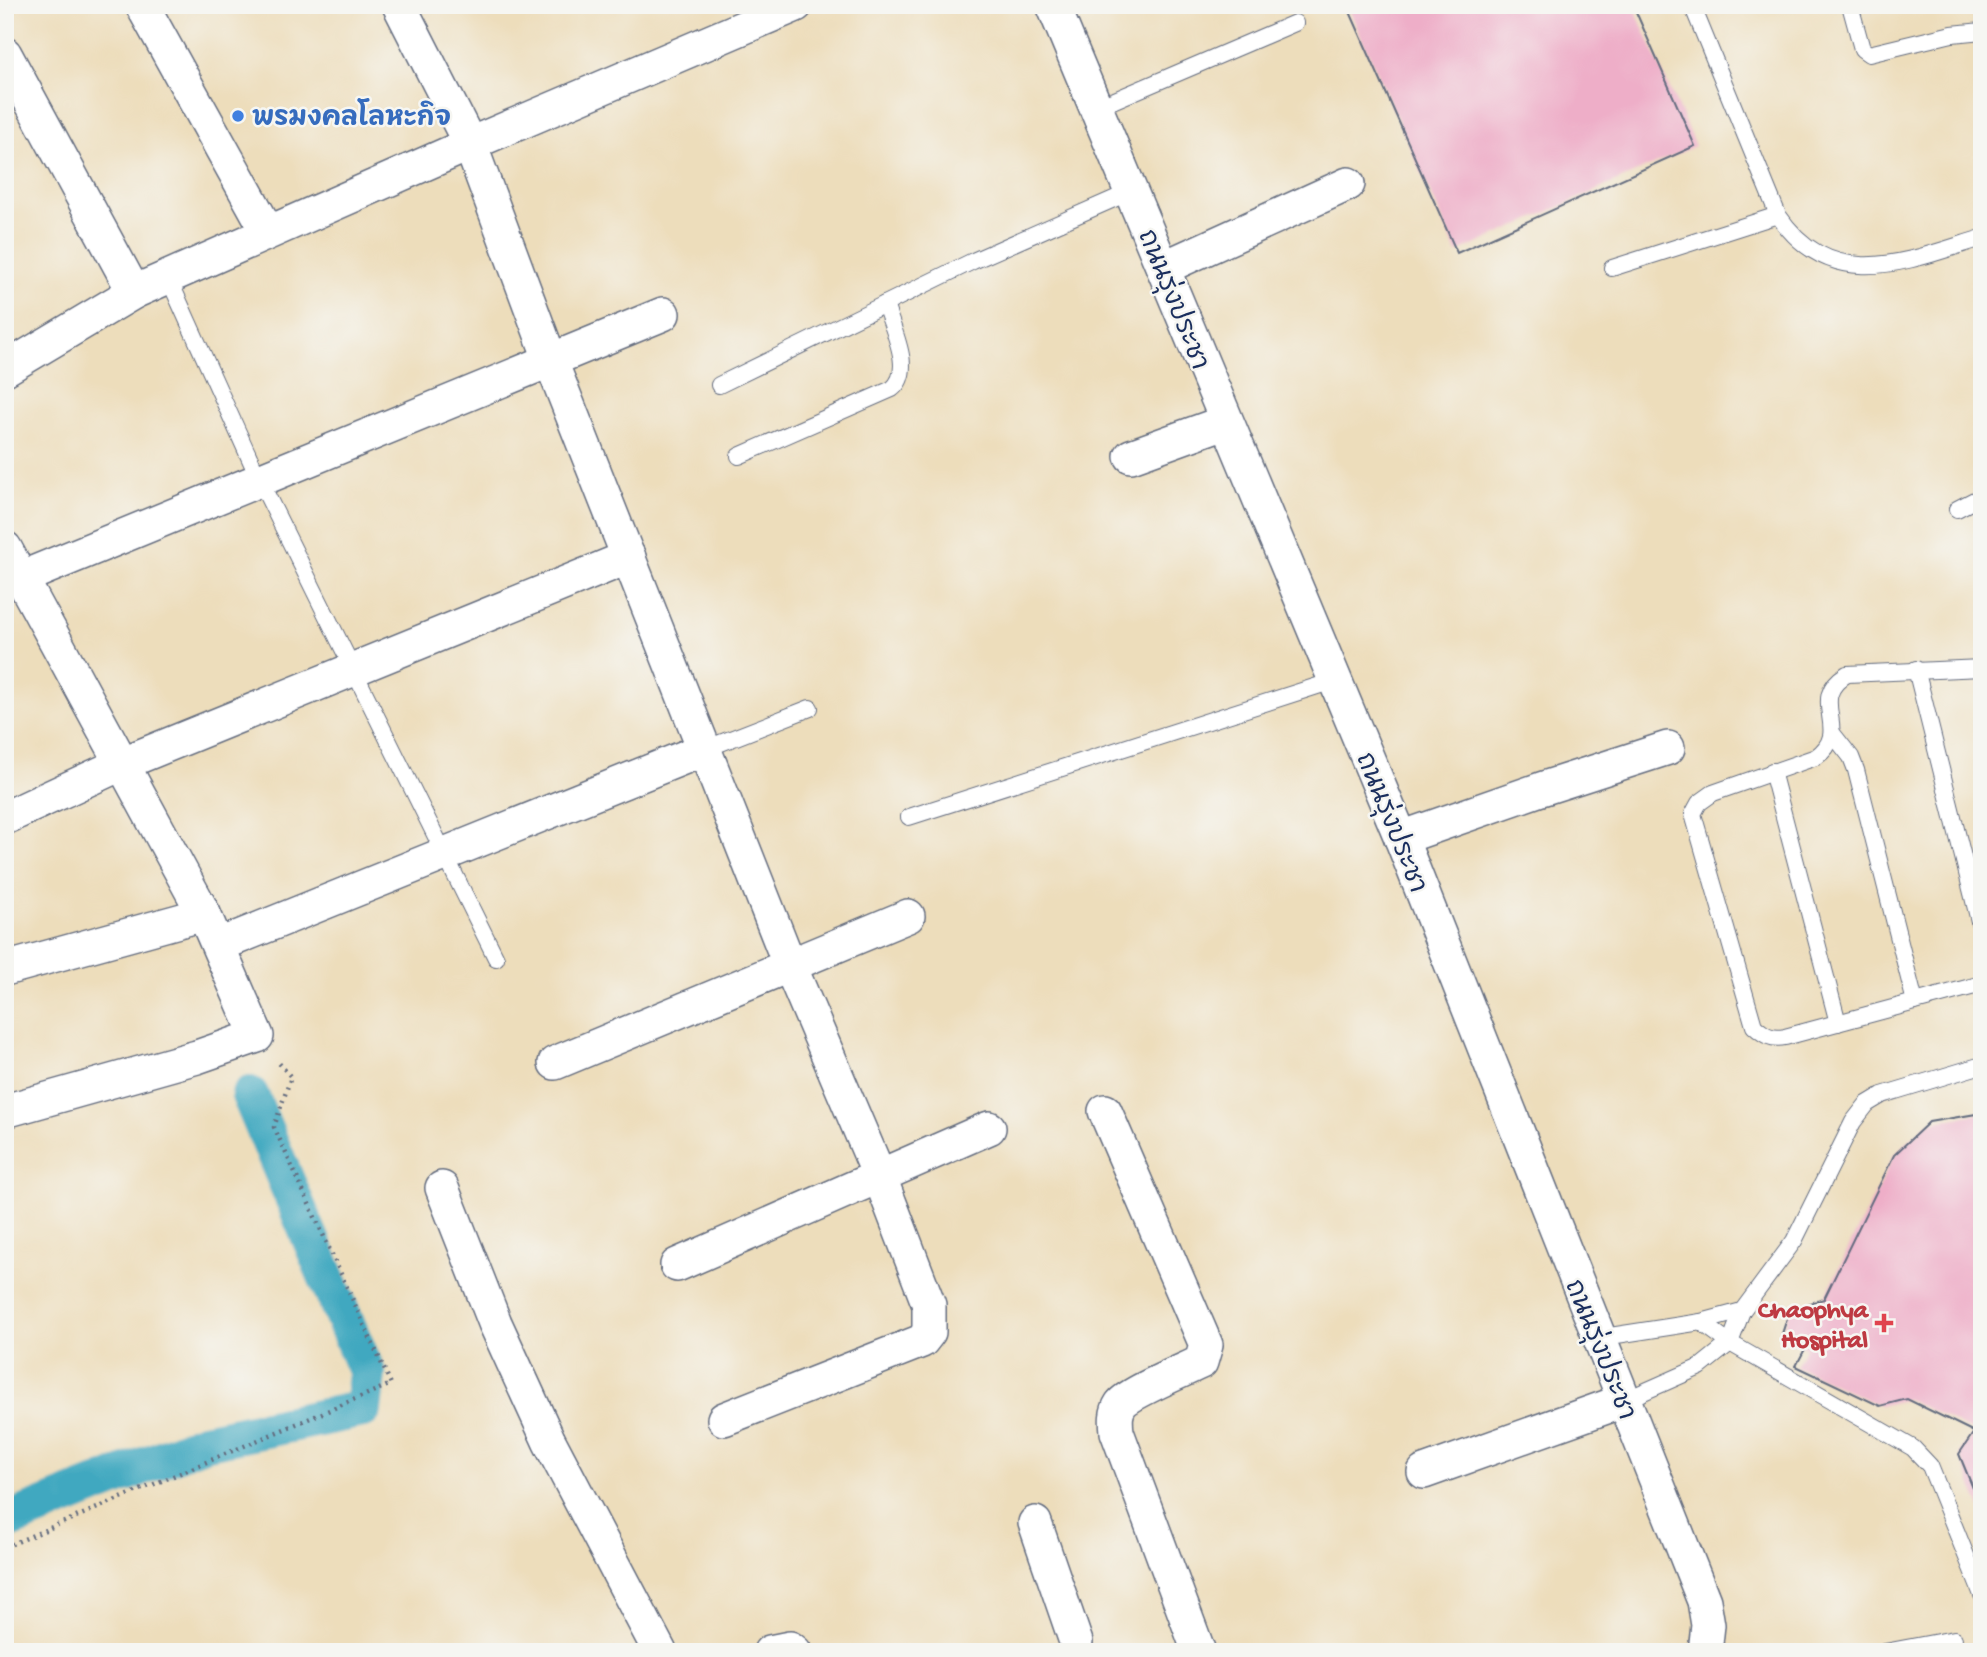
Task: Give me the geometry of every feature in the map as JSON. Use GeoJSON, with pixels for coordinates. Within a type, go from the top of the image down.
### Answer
{"type":"FeatureCollection","features":[{"type":"Feature","properties":{"kind":"street"},"geometry":{"type":"LineString","coordinates":[[142,5],[268,232]]}},
{"type":"Feature","properties":{"kind":"street"},"geometry":{"type":"LineString","coordinates":[[399,5],[470,144],[550,359],[790,967],[879,1175],[929,1305],[929,1332],[922,1340],[724,1419]]}},
{"type":"Feature","properties":{"kind":"street"},"geometry":{"type":"LineString","coordinates":[[5,369],[134,292],[470,144],[796,5]]}},
{"type":"Feature","properties":{"kind":"street","name":"ถนนรุ่งประชา"},"geometry":{"type":"LineString","coordinates":[[1053,5],[1333,681],[1401,838],[1597,1338],[1704,1601],[1708,1650]]}},
{"type":"Feature","properties":{"kind":"street"},"geometry":{"type":"LineString","coordinates":[[5,54],[134,292]]}},
{"type":"Feature","properties":{"kind":"street"},"geometry":{"type":"LineString","coordinates":[[1163,268],[1348,184]]}},
{"type":"Feature","properties":{"kind":"street"},"geometry":{"type":"LineString","coordinates":[[21,578],[663,314]]}},
{"type":"Feature","properties":{"kind":"street"},"geometry":{"type":"LineString","coordinates":[[1131,456],[1225,422]]}},
{"type":"Feature","properties":{"kind":"street"},"geometry":{"type":"LineString","coordinates":[[5,548],[204,914],[257,1036],[197,1057],[5,1111]]}},
{"type":"Feature","properties":{"kind":"street"},"geometry":{"type":"LineString","coordinates":[[5,818],[121,764],[629,557]]}},
{"type":"Feature","properties":{"kind":"street"},"geometry":{"type":"LineString","coordinates":[[1401,838],[1668,748]]}},
{"type":"Feature","properties":{"kind":"street"},"geometry":{"type":"LineString","coordinates":[[219,945],[705,749]]}},
{"type":"Feature","properties":{"kind":"street"},"geometry":{"type":"LineString","coordinates":[[5,969],[204,914]]}},
{"type":"Feature","properties":{"kind":"street"},"geometry":{"type":"LineString","coordinates":[[555,1063],[908,916]]}},
{"type":"Feature","properties":{"kind":"street"},"geometry":{"type":"LineString","coordinates":[[1105,1111],[1206,1345],[1202,1362],[1128,1400],[1122,1404],[1115,1418],[1117,1432],[1199,1652]]}},
{"type":"Feature","properties":{"kind":"street"},"geometry":{"type":"LineString","coordinates":[[677,1265],[989,1128]]}},
{"type":"Feature","properties":{"kind":"street"},"geometry":{"type":"LineString","coordinates":[[442,1188],[495,1323],[550,1441],[660,1652]]}},
{"type":"Feature","properties":{"kind":"street"},"geometry":{"type":"LineString","coordinates":[[1424,1472],[1623,1401]]}},
{"type":"Feature","properties":{"kind":"street"},"geometry":{"type":"LineString","coordinates":[[1035,1523],[1069,1649]]}},
{"type":"Feature","properties":{"kind":"street"},"geometry":{"type":"LineString","coordinates":[[770,1652],[790,1648],[795,1652]]}},
{"type":"Feature","properties":{"kind":"lane"},"geometry":{"type":"LineString","coordinates":[[1692,5],[1778,215],[1792,236],[1809,250],[1840,264],[1869,267],[1912,260],[1982,238]]}},
{"type":"Feature","properties":{"kind":"lane"},"geometry":{"type":"LineString","coordinates":[[1850,5],[1862,48],[1869,54],[1952,34],[1982,31]]}},
{"type":"Feature","properties":{"kind":"lane"},"geometry":{"type":"LineString","coordinates":[[1096,107],[1294,23]]}},
{"type":"Feature","properties":{"kind":"lane"},"geometry":{"type":"LineString","coordinates":[[719,385],[973,261],[1132,191]]}},
{"type":"Feature","properties":{"kind":"lane"},"geometry":{"type":"LineString","coordinates":[[1612,268],[1778,215]]}},
{"type":"Feature","properties":{"kind":"lane"},"geometry":{"type":"LineString","coordinates":[[168,277],[259,479],[355,667],[496,958]]}},
{"type":"Feature","properties":{"kind":"lane"},"geometry":{"type":"LineString","coordinates":[[739,456],[892,389],[900,382],[904,370],[885,304]]}},
{"type":"Feature","properties":{"kind":"lane"},"geometry":{"type":"LineString","coordinates":[[1957,509],[1982,496]]}},
{"type":"Feature","properties":{"kind":"lane"},"geometry":{"type":"LineString","coordinates":[[1982,668],[1847,674],[1833,683],[1828,696],[1832,733],[1826,750],[1816,757],[1713,793],[1699,803],[1693,814],[1754,1026],[1776,1039],[1982,984]]}},
{"type":"Feature","properties":{"kind":"lane"},"geometry":{"type":"LineString","coordinates":[[1916,669],[1982,933]]}},
{"type":"Feature","properties":{"kind":"lane"},"geometry":{"type":"LineString","coordinates":[[909,817],[1333,681]]}},
{"type":"Feature","properties":{"kind":"lane"},"geometry":{"type":"LineString","coordinates":[[705,749],[810,708]]}},
{"type":"Feature","properties":{"kind":"lane"},"geometry":{"type":"LineString","coordinates":[[1832,733],[1851,757],[1856,770],[1916,1002]]}},
{"type":"Feature","properties":{"kind":"lane"},"geometry":{"type":"LineString","coordinates":[[1772,771],[1838,1023]]}},
{"type":"Feature","properties":{"kind":"lane"},"geometry":{"type":"LineString","coordinates":[[1623,1401],[1700,1367],[1730,1343],[1742,1311],[1794,1241],[1853,1122],[1867,1104],[1882,1096],[1982,1066]]}},
{"type":"Feature","properties":{"kind":"lane"},"geometry":{"type":"LineString","coordinates":[[1597,1338],[1701,1322],[1742,1311]]}},
{"type":"Feature","properties":{"kind":"lane"},"geometry":{"type":"LineString","coordinates":[[1701,1322],[1730,1343],[1913,1448],[1930,1466],[1982,1595]]}},
{"type":"Feature","properties":{"kind":"lane"},"geometry":{"type":"LineString","coordinates":[[1885,1652],[1954,1639]]}},
{"type":"Feature","properties":{"kind":"path"},"geometry":{"type":"LineString","coordinates":[[5,1548],[391,1384],[274,1127],[291,1077],[257,1036]]}},
{"type":"Feature","properties":{"kind":"building"},"geometry":{"type":"Polygon","coordinates":[[[1347,5],[1633,5],[1695,146],[1457,253],[1347,5]]]}},
{"type":"Feature","properties":{"kind":"building","name":"Chaophya Hospital"},"geometry":{"type":"Polygon","coordinates":[[[1982,1113],[1982,1510],[1959,1454],[1974,1432],[1907,1399],[1880,1406],[1796,1366],[1806,1347],[1781,1337],[1790,1309],[1824,1299],[1894,1155],[1929,1122],[1982,1113]]]}},
{"type":"Feature","properties":{"kind":"waterway"},"geometry":{"type":"LineString","coordinates":[[5,1522],[203,1442],[363,1409],[367,1373],[250,1095]]}},
{"type":"Feature","properties":{"kind":"place","name":"พรมงคลโลหะกิจ"},"geometry":{"type":"Point","coordinates":[238,116]}},
{"type":"Feature","properties":{"kind":"place","name":"Chaophya Hospital"},"geometry":{"type":"Point","coordinates":[1884,1323]}}]}
